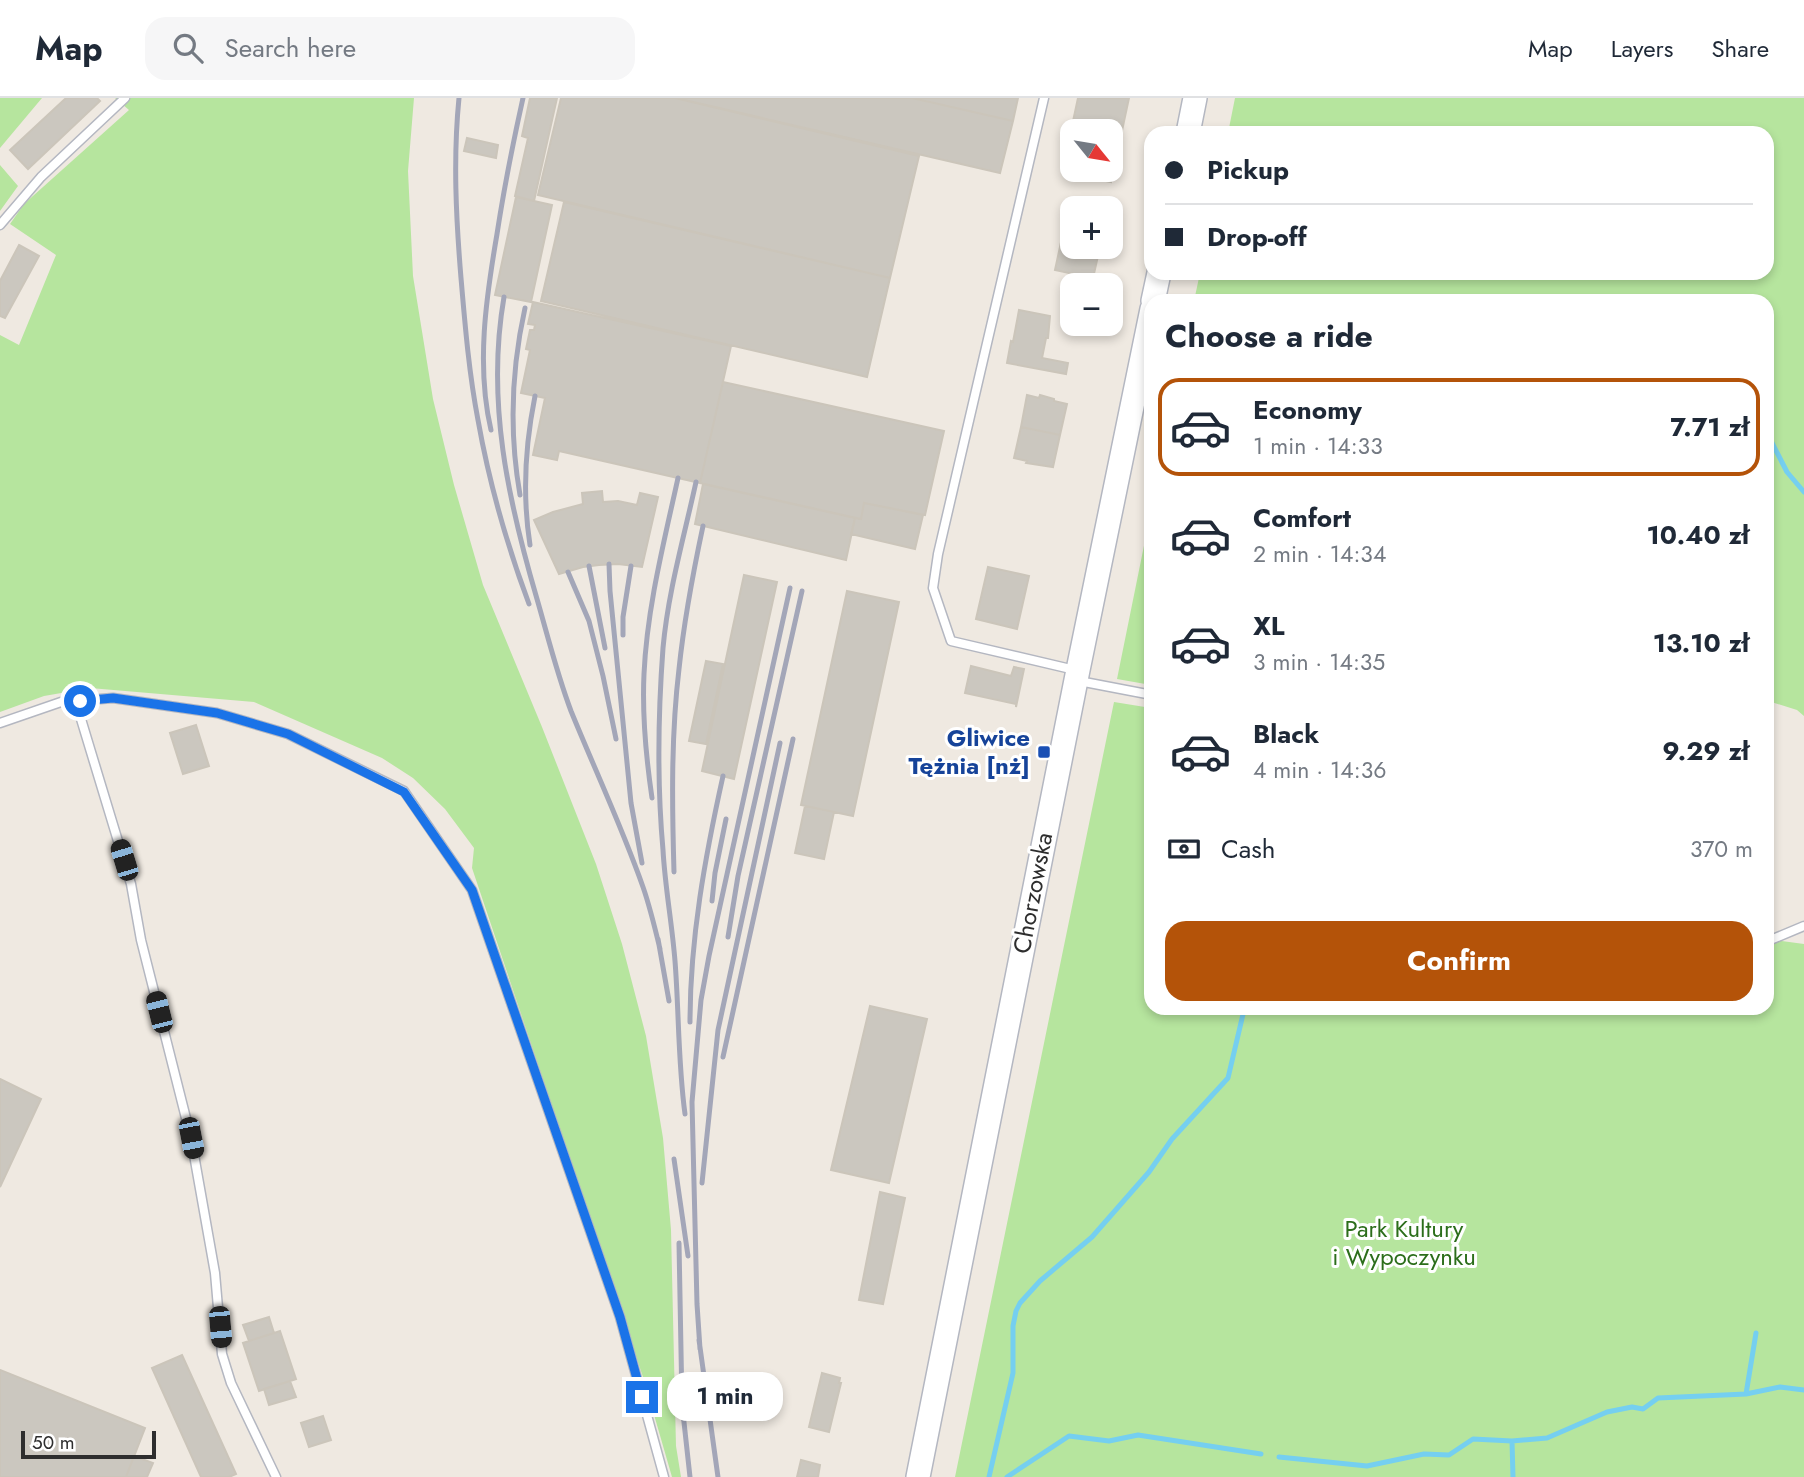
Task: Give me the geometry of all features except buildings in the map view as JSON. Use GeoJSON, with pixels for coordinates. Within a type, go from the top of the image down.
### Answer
{"type":"FeatureCollection","features":[{"type":"Feature","properties":{"kind":"main road"},"geometry":{"type":"LineString","coordinates":[[1189,126],[1195,98]]}},
{"type":"Feature","properties":{"kind":"main road","name":"Chorzowska"},"geometry":{"type":"LineString","coordinates":[[918,1477],[1144,348]]}},
{"type":"Feature","properties":{"kind":"lane"},"geometry":{"type":"LineString","coordinates":[[0,225],[41,177],[125,98]]}},
{"type":"Feature","properties":{"kind":"lane"},"geometry":{"type":"LineString","coordinates":[[1044,98],[933,588],[951,641],[1144,693]]}},
{"type":"Feature","properties":{"kind":"lane"},"geometry":{"type":"LineString","coordinates":[[0,723],[61,702],[113,698],[217,713],[288,734],[404,792],[472,890],[620,1317],[664,1477]]}},
{"type":"Feature","properties":{"kind":"lane"},"geometry":{"type":"LineString","coordinates":[[80,701],[81,719],[131,884],[142,940],[191,1138],[215,1273],[222,1354],[231,1383],[275,1477]]}},
{"type":"Feature","properties":{"kind":"lane"},"geometry":{"type":"LineString","coordinates":[[1774,938],[1804,926]]}},
{"type":"Feature","properties":{"kind":"green space"},"geometry":{"type":"Polygon","coordinates":[[[0,98],[42,98],[0,148],[0,98]]]}},
{"type":"Feature","properties":{"kind":"green space"},"geometry":{"type":"Polygon","coordinates":[[[115,98],[414,98],[408,171],[413,276],[433,399],[454,485],[483,585],[596,864],[622,944],[646,1036],[663,1138],[671,1230],[676,1446],[681,1477],[672,1477],[644,1380],[472,868],[474,848],[445,809],[413,778],[382,758],[254,702],[90,688],[44,696],[0,712],[0,335],[19,345],[56,255],[10,224],[24,204],[129,110],[115,98]]]}},
{"type":"Feature","properties":{"kind":"green space"},"geometry":{"type":"Polygon","coordinates":[[[1235,98],[1804,98],[1804,716],[1797,710],[1774,703],[1774,294],[1196,294],[1198,280],[1774,280],[1774,126],[1229,126],[1235,98]]]}},
{"type":"Feature","properties":{"kind":"green space"},"geometry":{"type":"Polygon","coordinates":[[[0,165],[18,186],[0,211],[0,165]]]}},
{"type":"Feature","properties":{"kind":"green space"},"geometry":{"type":"Polygon","coordinates":[[[1144,546],[1144,684],[1117,679],[1144,546]]]}},
{"type":"Feature","properties":{"kind":"green space","name":"Park Kultury i Wypoczynku"},"geometry":{"type":"Polygon","coordinates":[[[1114,702],[1144,707],[1144,1015],[1774,1015],[1774,940],[1804,944],[1804,1477],[955,1477],[1114,702]]]}},
{"type":"Feature","properties":{"kind":"waterway"},"geometry":{"type":"LineString","coordinates":[[1774,447],[1787,472],[1804,492]]}},
{"type":"Feature","properties":{"kind":"waterway"},"geometry":{"type":"LineString","coordinates":[[989,1477],[1013,1373],[1013,1326],[1020,1303],[1040,1281],[1092,1237],[1149,1172],[1172,1139],[1228,1078],[1243,1015]]}},
{"type":"Feature","properties":{"kind":"waterway"},"geometry":{"type":"LineString","coordinates":[[1746,1394],[1756,1333]]}},
{"type":"Feature","properties":{"kind":"waterway"},"geometry":{"type":"LineString","coordinates":[[1279,1457],[1367,1466],[1424,1454],[1449,1455],[1473,1439],[1512,1441],[1547,1438],[1607,1412],[1632,1407],[1643,1409],[1658,1398],[1746,1394],[1780,1387],[1804,1390]]}},
{"type":"Feature","properties":{"kind":"waterway"},"geometry":{"type":"LineString","coordinates":[[1007,1477],[1069,1436],[1109,1441],[1138,1435],[1261,1454]]}},
{"type":"Feature","properties":{"kind":"waterway"},"geometry":{"type":"LineString","coordinates":[[1512,1441],[1513,1477]]}},
{"type":"Feature","properties":{"kind":"railway"},"geometry":{"type":"LineString","coordinates":[[459,98],[456,143],[459,256],[472,385],[493,490],[529,604]]}},
{"type":"Feature","properties":{"kind":"railway"},"geometry":{"type":"LineString","coordinates":[[491,430],[486,406],[483,357],[486,307],[523,98]]}},
{"type":"Feature","properties":{"kind":"railway"},"geometry":{"type":"LineString","coordinates":[[504,297],[497,374],[499,412],[517,525],[566,697],[635,865],[660,949]]}},
{"type":"Feature","properties":{"kind":"railway"},"geometry":{"type":"LineString","coordinates":[[520,495],[514,448],[513,402],[525,308]]}},
{"type":"Feature","properties":{"kind":"railway"},"geometry":{"type":"LineString","coordinates":[[530,545],[526,470],[535,396]]}},
{"type":"Feature","properties":{"kind":"railway"},"geometry":{"type":"LineString","coordinates":[[652,798],[644,721],[646,649],[657,575],[678,478]]}},
{"type":"Feature","properties":{"kind":"railway"},"geometry":{"type":"LineString","coordinates":[[685,1114],[675,961],[661,825],[659,724],[665,627],[696,482]]}},
{"type":"Feature","properties":{"kind":"railway"},"geometry":{"type":"LineString","coordinates":[[674,872],[673,770],[676,694],[686,615],[703,526]]}},
{"type":"Feature","properties":{"kind":"railway"},"geometry":{"type":"LineString","coordinates":[[609,564],[631,803],[642,863]]}},
{"type":"Feature","properties":{"kind":"railway"},"geometry":{"type":"LineString","coordinates":[[589,566],[605,648]]}},
{"type":"Feature","properties":{"kind":"railway"},"geometry":{"type":"LineString","coordinates":[[623,635],[631,566]]}},
{"type":"Feature","properties":{"kind":"railway"},"geometry":{"type":"LineString","coordinates":[[568,572],[589,621],[616,739]]}},
{"type":"Feature","properties":{"kind":"railway"},"geometry":{"type":"LineString","coordinates":[[700,1349],[692,1102],[701,1000],[790,588]]}},
{"type":"Feature","properties":{"kind":"railway"},"geometry":{"type":"LineString","coordinates":[[728,937],[738,876],[802,591]]}},
{"type":"Feature","properties":{"kind":"railway"},"geometry":{"type":"LineString","coordinates":[[723,1057],[793,739]]}},
{"type":"Feature","properties":{"kind":"railway"},"geometry":{"type":"LineString","coordinates":[[702,1183],[718,1030],[780,743]]}},
{"type":"Feature","properties":{"kind":"railway"},"geometry":{"type":"LineString","coordinates":[[690,1022],[700,898],[723,776]]}},
{"type":"Feature","properties":{"kind":"railway"},"geometry":{"type":"LineString","coordinates":[[712,901],[726,819]]}},
{"type":"Feature","properties":{"kind":"railway"},"geometry":{"type":"LineString","coordinates":[[658,939],[669,1001]]}},
{"type":"Feature","properties":{"kind":"railway"},"geometry":{"type":"LineString","coordinates":[[674,1159],[688,1256]]}},
{"type":"Feature","properties":{"kind":"railway"},"geometry":{"type":"LineString","coordinates":[[679,1243],[682,1404],[690,1477]]}},
{"type":"Feature","properties":{"kind":"railway"},"geometry":{"type":"LineString","coordinates":[[699,1340],[718,1477]]}},
{"type":"Feature","properties":{"kind":"place","name":"Gliwice Tężnia [nż]"},"geometry":{"type":"Point","coordinates":[1044,752]}},
{"type":"Feature","properties":{"kind":"route"},"geometry":{"type":"LineString","coordinates":[[80,701],[113,698],[217,713],[288,734],[404,792],[472,890],[620,1317],[642,1397]]}}]}
